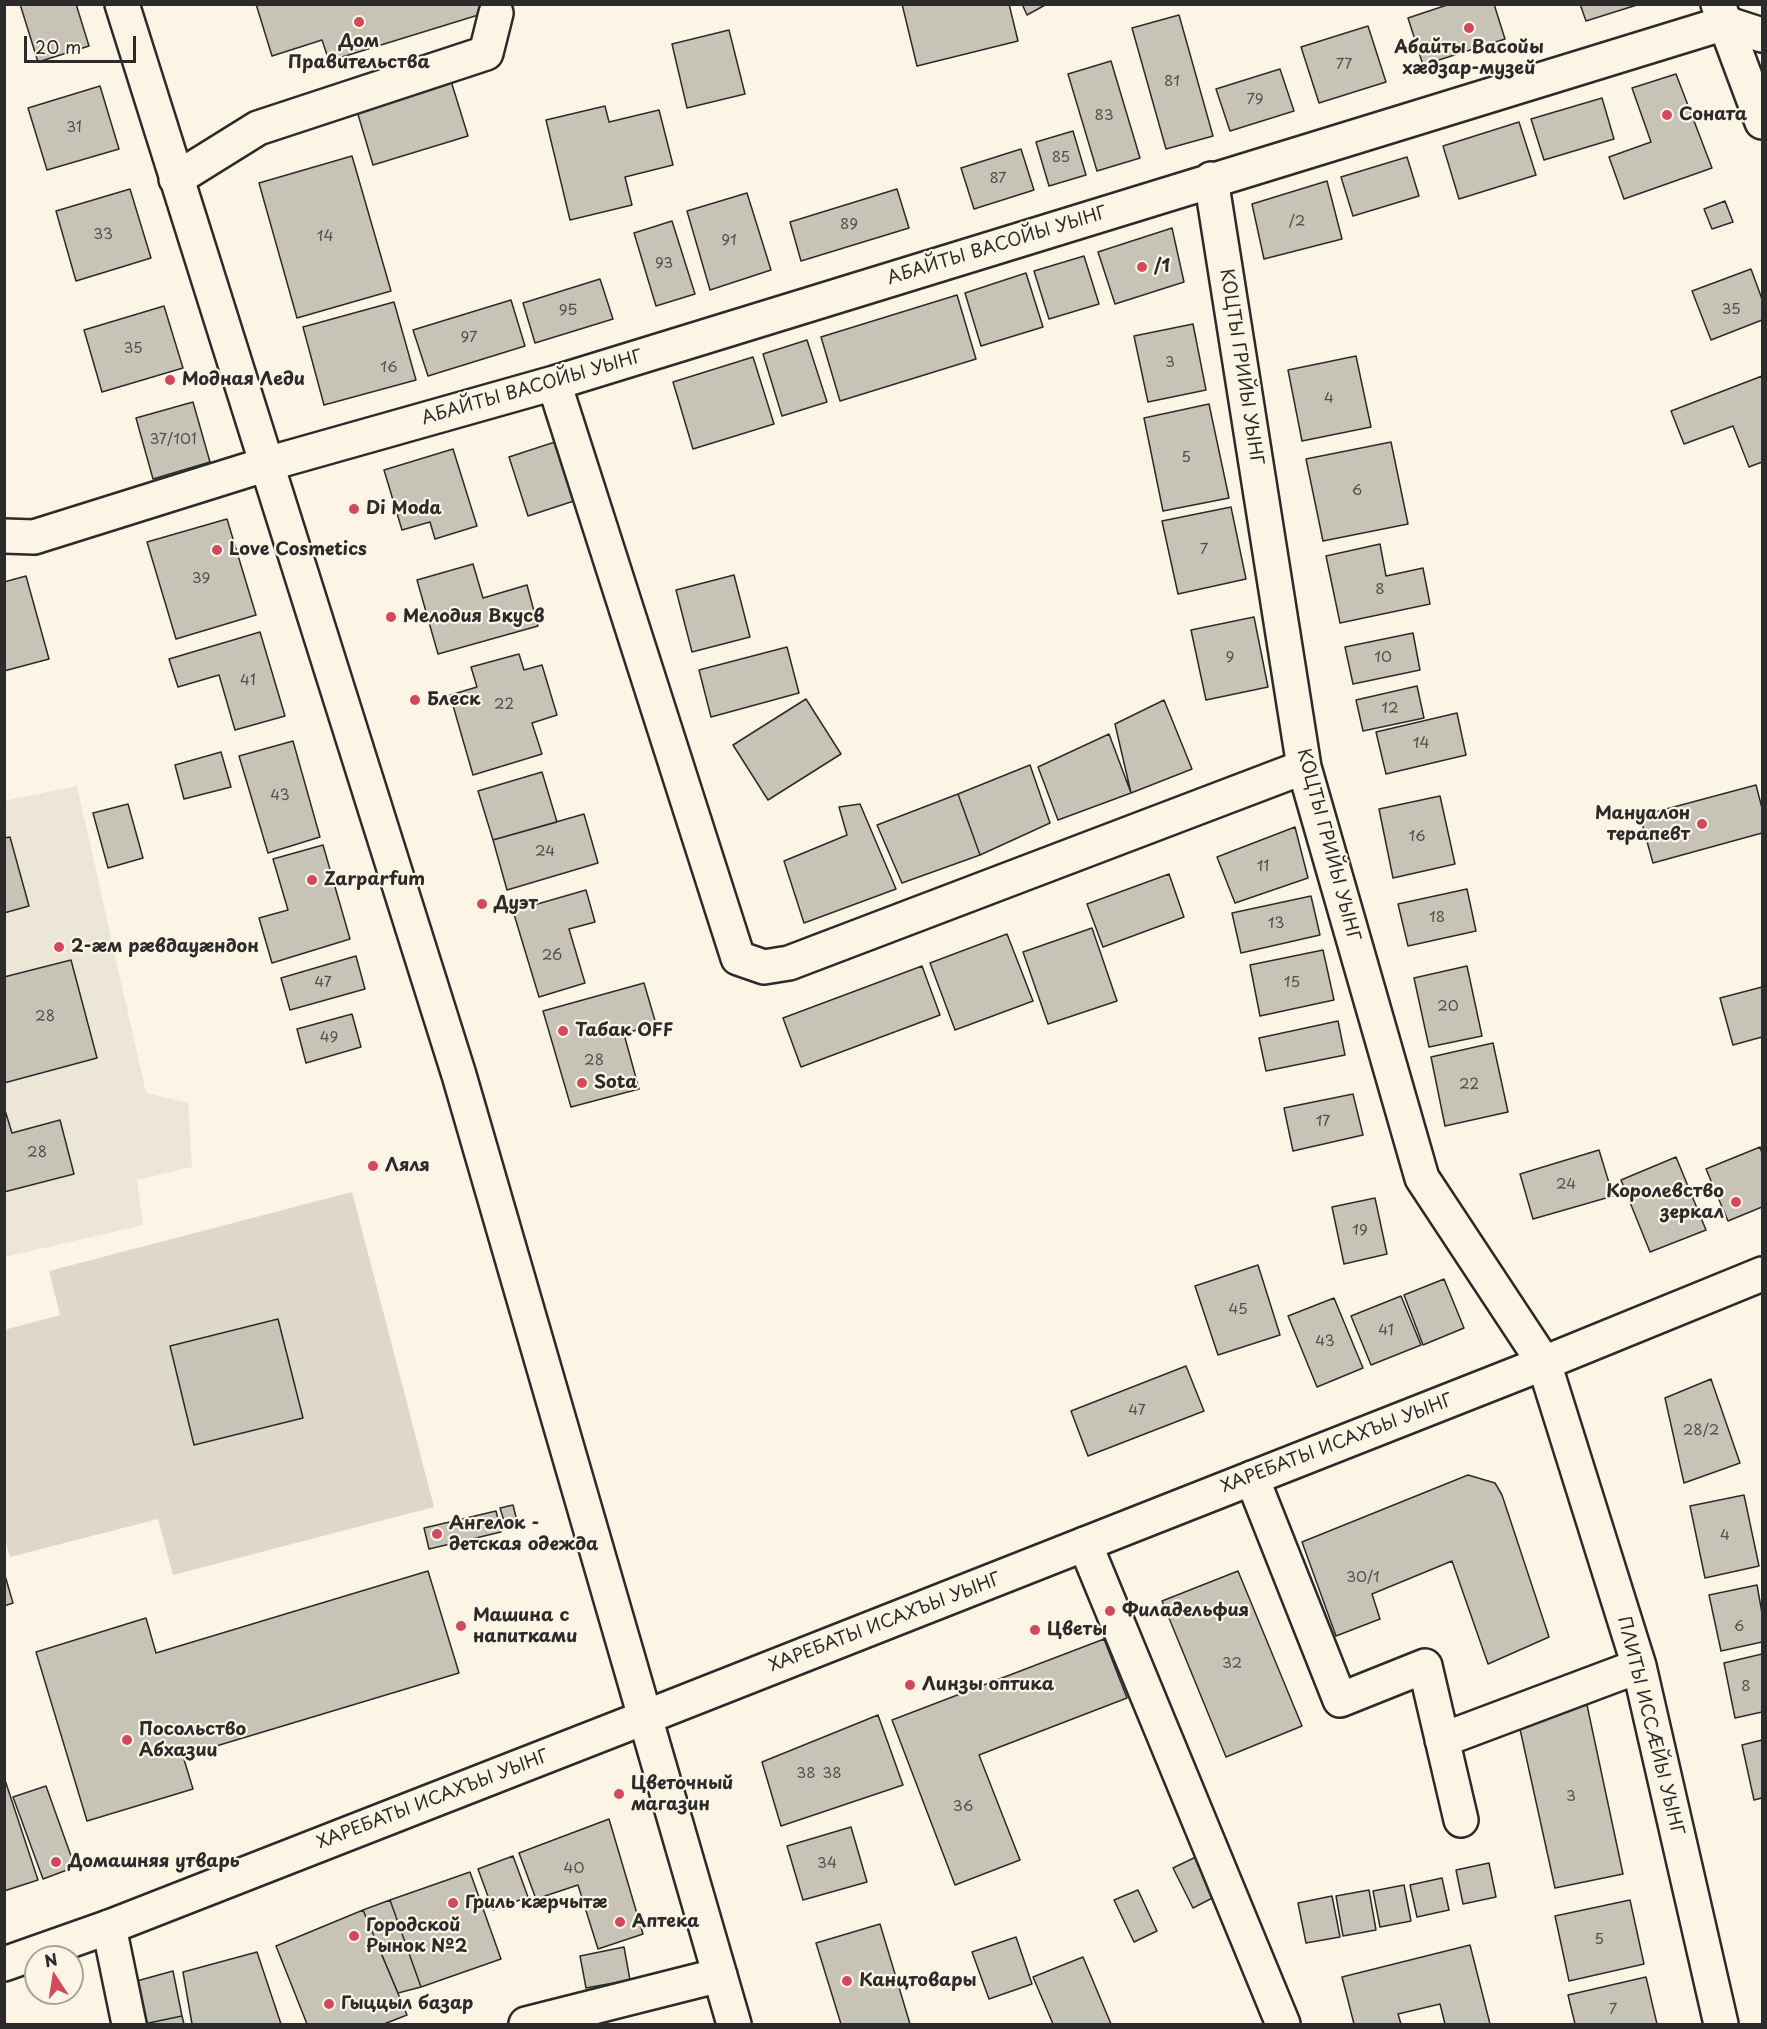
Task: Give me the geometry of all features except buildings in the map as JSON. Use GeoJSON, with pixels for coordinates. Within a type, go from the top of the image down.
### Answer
{"type":"FeatureCollection","features":[{"type":"Feature","properties":{"kind":"street"},"geometry":{"type":"LineString","coordinates":[[122,4],[459,1075],[734,2025]]}},
{"type":"Feature","properties":{"kind":"street"},"geometry":{"type":"LineString","coordinates":[[176,179],[258,128],[486,53],[495,13]]}},
{"type":"Feature","properties":{"kind":"street"},"geometry":{"type":"LineString","coordinates":[[1721,14],[1762,35]]}},
{"type":"Feature","properties":{"kind":"street"},"geometry":{"type":"LineString","coordinates":[[1721,14],[1762,122]]}},
{"type":"Feature","properties":{"kind":"street","name":"АБАЙТЫ ВАСОЙЫ УЫНГ"},"geometry":{"type":"LineString","coordinates":[[4,536],[34,537],[267,464],[554,383],[1211,179],[1721,14]]}},
{"type":"Feature","properties":{"kind":"street","name":"КОЦТЫ ГРИЙЫ УЫНГ"},"geometry":{"type":"LineString","coordinates":[[1211,179],[1304,767],[1422,1178],[1544,1363]]}},
{"type":"Feature","properties":{"kind":"street"},"geometry":{"type":"LineString","coordinates":[[554,383],[738,958],[764,967],[789,963],[1304,767]]}},
{"type":"Feature","properties":{"kind":"street","name":"ХАРЕБАТЫ ИСАХЪЫ УЫНГ"},"geometry":{"type":"LineString","coordinates":[[4,1964],[109,1927],[646,1717],[1544,1363],[1762,1274]]}},
{"type":"Feature","properties":{"kind":"street","name":"ПЛИТЫ ИССÆЙЫ УЫНГ"},"geometry":{"type":"LineString","coordinates":[[1544,1363],[1639,1666],[1721,2025]]}},
{"type":"Feature","properties":{"kind":"street"},"geometry":{"type":"LineString","coordinates":[[1252,1478],[1340,1700],[1425,1666],[1461,1820]]}},
{"type":"Feature","properties":{"kind":"street"},"geometry":{"type":"LineString","coordinates":[[1085,1544],[1283,2025]]}},
{"type":"Feature","properties":{"kind":"street"},"geometry":{"type":"LineString","coordinates":[[1442,1740],[1639,1666]]}},
{"type":"Feature","properties":{"kind":"street"},"geometry":{"type":"LineString","coordinates":[[109,1927],[129,2025]]}},
{"type":"Feature","properties":{"kind":"street"},"geometry":{"type":"LineString","coordinates":[[526,2025],[720,1975]]}},
{"type":"Feature","properties":{"kind":"shaded area","name":"2-æм рӕвдауӕндон"},"geometry":{"type":"Polygon","coordinates":[[[77,786],[146,1093],[188,1103],[192,1167],[137,1180],[143,1225],[5,1257],[4,801],[77,786]]]}},
{"type":"Feature","properties":{"kind":"shaded area"},"geometry":{"type":"Polygon","coordinates":[[[352,1192],[434,1507],[173,1575],[158,1519],[10,1557],[4,1535],[4,1330],[60,1315],[49,1271],[352,1192]]]}},
{"type":"Feature","properties":{"kind":"place","name":"Дом Правительства"},"geometry":{"type":"Point","coordinates":[359,22]}},
{"type":"Feature","properties":{"kind":"place","name":"Абайты Васойы хæдзар-музей"},"geometry":{"type":"Point","coordinates":[1469,28]}},
{"type":"Feature","properties":{"kind":"place","name":"Соната"},"geometry":{"type":"Point","coordinates":[1667,115]}},
{"type":"Feature","properties":{"kind":"place","name":"/1"},"geometry":{"type":"Point","coordinates":[1142,267]}},
{"type":"Feature","properties":{"kind":"place","name":"Модная Леди"},"geometry":{"type":"Point","coordinates":[170,380]}},
{"type":"Feature","properties":{"kind":"place","name":"Di Moda"},"geometry":{"type":"Point","coordinates":[354,509]}},
{"type":"Feature","properties":{"kind":"place","name":"Love Cosmetics"},"geometry":{"type":"Point","coordinates":[217,550]}},
{"type":"Feature","properties":{"kind":"place","name":"Мелодия Вкусв"},"geometry":{"type":"Point","coordinates":[391,617]}},
{"type":"Feature","properties":{"kind":"place","name":"Блеск"},"geometry":{"type":"Point","coordinates":[415,700]}},
{"type":"Feature","properties":{"kind":"place","name":"Мануалон терапевт"},"geometry":{"type":"Point","coordinates":[1702,824]}},
{"type":"Feature","properties":{"kind":"place","name":"Zarparfum"},"geometry":{"type":"Point","coordinates":[312,880]}},
{"type":"Feature","properties":{"kind":"place","name":"Дуэт"},"geometry":{"type":"Point","coordinates":[482,904]}},
{"type":"Feature","properties":{"kind":"place","name":"2-æм рӕвдауӕндон"},"geometry":{"type":"Point","coordinates":[59,947]}},
{"type":"Feature","properties":{"kind":"place","name":"Табак OFF"},"geometry":{"type":"Point","coordinates":[563,1031]}},
{"type":"Feature","properties":{"kind":"place","name":"Sota"},"geometry":{"type":"Point","coordinates":[582,1083]}},
{"type":"Feature","properties":{"kind":"place","name":"Ляля"},"geometry":{"type":"Point","coordinates":[373,1166]}},
{"type":"Feature","properties":{"kind":"place","name":"Королевство зеркал"},"geometry":{"type":"Point","coordinates":[1736,1202]}},
{"type":"Feature","properties":{"kind":"place","name":"Ангелок - детская одежда"},"geometry":{"type":"Point","coordinates":[437,1534]}},
{"type":"Feature","properties":{"kind":"place","name":"Филадельфия"},"geometry":{"type":"Point","coordinates":[1110,1611]}},
{"type":"Feature","properties":{"kind":"place","name":"Машина с напитками"},"geometry":{"type":"Point","coordinates":[461,1626]}},
{"type":"Feature","properties":{"kind":"place","name":"Цветы"},"geometry":{"type":"Point","coordinates":[1035,1630]}},
{"type":"Feature","properties":{"kind":"place","name":"Линзы оптика"},"geometry":{"type":"Point","coordinates":[910,1685]}},
{"type":"Feature","properties":{"kind":"place","name":"Посольство Абхазии"},"geometry":{"type":"Point","coordinates":[127,1740]}},
{"type":"Feature","properties":{"kind":"place","name":"Цветочный магазин"},"geometry":{"type":"Point","coordinates":[619,1794]}},
{"type":"Feature","properties":{"kind":"place","name":"Домашняя утварь"},"geometry":{"type":"Point","coordinates":[56,1862]}},
{"type":"Feature","properties":{"kind":"place","name":"Гриль кæрчытæ"},"geometry":{"type":"Point","coordinates":[453,1903]}},
{"type":"Feature","properties":{"kind":"place","name":"Аптека"},"geometry":{"type":"Point","coordinates":[620,1922]}},
{"type":"Feature","properties":{"kind":"place","name":"Городской Рынок №2"},"geometry":{"type":"Point","coordinates":[354,1936]}},
{"type":"Feature","properties":{"kind":"place","name":"Канцтовары"},"geometry":{"type":"Point","coordinates":[847,1981]}},
{"type":"Feature","properties":{"kind":"place","name":"Гыццыл базар"},"geometry":{"type":"Point","coordinates":[329,2004]}}]}
